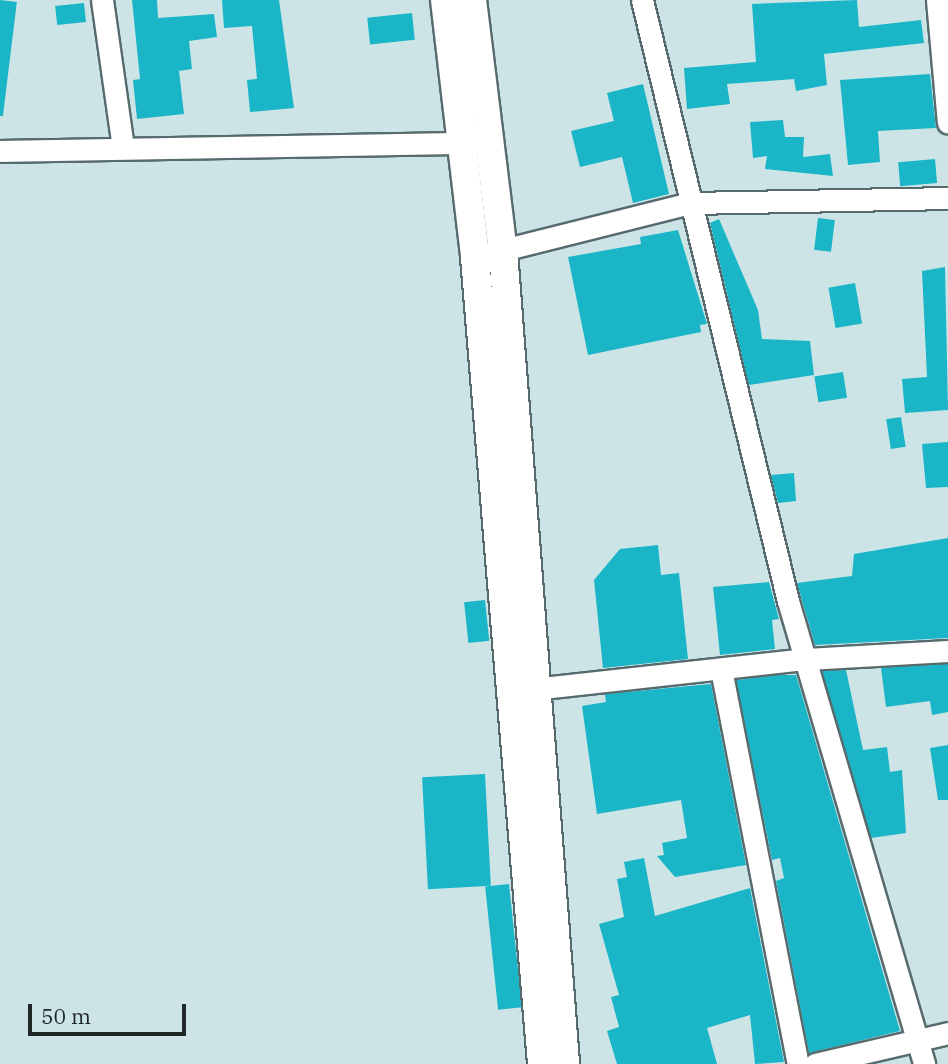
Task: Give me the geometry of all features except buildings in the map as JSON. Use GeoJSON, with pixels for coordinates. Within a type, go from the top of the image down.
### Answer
{"type":"FeatureCollection","features":[{"type":"Feature","properties":{"kind":"main road"},"geometry":{"type":"LineString","coordinates":[[444,0],[475,143],[503,252],[542,1064]]}},
{"type":"Feature","properties":{"kind":"main road"},"geometry":{"type":"LineString","coordinates":[[472,0],[475,257],[526,690],[565,1064]]}},
{"type":"Feature","properties":{"kind":"street"},"geometry":{"type":"LineString","coordinates":[[102,0],[123,148]]}},
{"type":"Feature","properties":{"kind":"street"},"geometry":{"type":"LineString","coordinates":[[642,0],[690,203],[806,659],[924,1064]]}},
{"type":"Feature","properties":{"kind":"street"},"geometry":{"type":"LineString","coordinates":[[937,0],[948,123]]}},
{"type":"Feature","properties":{"kind":"street"},"geometry":{"type":"LineString","coordinates":[[0,151],[475,143]]}},
{"type":"Feature","properties":{"kind":"street"},"geometry":{"type":"LineString","coordinates":[[475,257],[690,203],[948,198]]}},
{"type":"Feature","properties":{"kind":"street"},"geometry":{"type":"LineString","coordinates":[[526,690],[806,659],[948,651]]}},
{"type":"Feature","properties":{"kind":"street"},"geometry":{"type":"LineString","coordinates":[[721,668],[798,1064]]}},
{"type":"Feature","properties":{"kind":"street"},"geometry":{"type":"LineString","coordinates":[[815,1064],[948,1033]]}}]}
